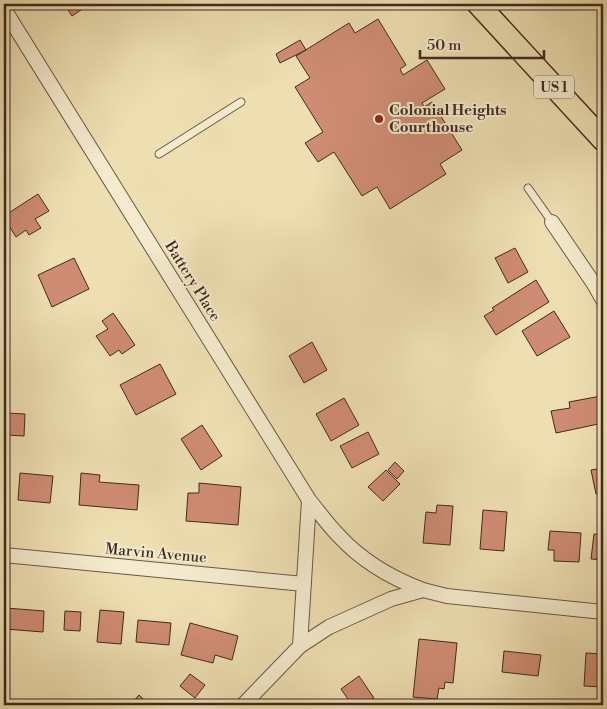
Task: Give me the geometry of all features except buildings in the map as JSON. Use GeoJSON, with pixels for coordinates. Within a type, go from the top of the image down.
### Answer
{"type":"FeatureCollection","features":[{"type":"Feature","properties":{"kind":"main road","name":"US 1"},"geometry":{"type":"LineString","coordinates":[[478,4],[602,135]]}},
{"type":"Feature","properties":{"kind":"street","name":"Battery Place"},"geometry":{"type":"LineString","coordinates":[[4,9],[310,500]]}},
{"type":"Feature","properties":{"kind":"street"},"geometry":{"type":"LineString","coordinates":[[552,222],[603,300]]}},
{"type":"Feature","properties":{"kind":"street"},"geometry":{"type":"LineString","coordinates":[[300,646],[310,500]]}},
{"type":"Feature","properties":{"kind":"street"},"geometry":{"type":"LineString","coordinates":[[310,500],[337,535],[357,554],[383,572],[406,584],[447,596],[603,612]]}},
{"type":"Feature","properties":{"kind":"street","name":"Marvin Avenue"},"geometry":{"type":"LineString","coordinates":[[4,555],[304,584]]}},
{"type":"Feature","properties":{"kind":"street"},"geometry":{"type":"LineString","coordinates":[[243,705],[300,646],[329,627],[391,599],[423,590]]}},
{"type":"Feature","properties":{"kind":"lane"},"geometry":{"type":"LineString","coordinates":[[159,154],[241,102]]}},
{"type":"Feature","properties":{"kind":"lane"},"geometry":{"type":"LineString","coordinates":[[528,188],[552,222]]}},
{"type":"Feature","properties":{"kind":"place","name":"Colonial Heights Courthouse"},"geometry":{"type":"Point","coordinates":[379,119]}}]}
